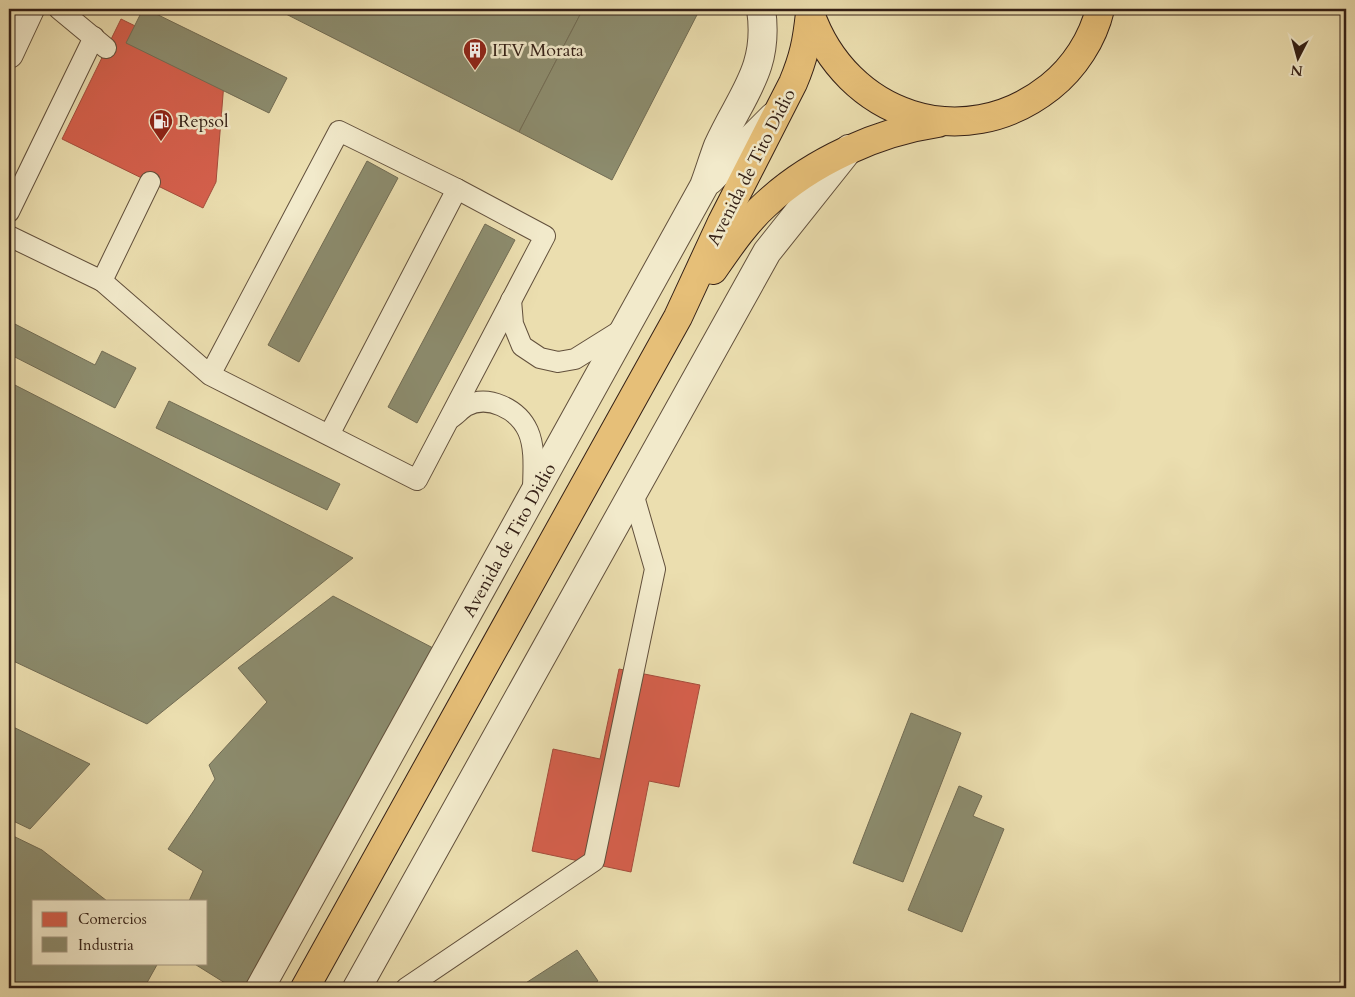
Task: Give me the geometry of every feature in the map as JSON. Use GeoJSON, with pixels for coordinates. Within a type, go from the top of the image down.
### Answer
{"type":"FeatureCollection","features":[{"type":"Feature","properties":{"kind":"main road"},"geometry":{"type":"LineString","coordinates":[[810,11],[817,31],[826,48],[849,78],[864,90],[897,110],[914,116],[952,121],[981,119],[1008,112],[1042,94],[1070,68],[1081,53],[1091,36],[1100,9]]}},
{"type":"Feature","properties":{"kind":"main road","name":"Avenida de Tito Didio"},"geometry":{"type":"LineString","coordinates":[[305,988],[678,317],[722,222],[793,83],[803,59],[807,43],[810,11]]}},
{"type":"Feature","properties":{"kind":"main road","name":"Avenida de Tito Didio"},"geometry":{"type":"LineString","coordinates":[[678,317],[740,232],[766,204],[806,174],[849,149],[898,132],[952,121]]}},
{"type":"Feature","properties":{"kind":"street"},"geometry":{"type":"LineString","coordinates":[[9,54],[30,9]]}},
{"type":"Feature","properties":{"kind":"street","name":"Avenida de Tito Didio"},"geometry":{"type":"LineString","coordinates":[[260,988],[704,186],[718,146],[758,67],[762,44],[761,9]]}},
{"type":"Feature","properties":{"kind":"street"},"geometry":{"type":"LineString","coordinates":[[704,186],[776,114]]}},
{"type":"Feature","properties":{"kind":"street"},"geometry":{"type":"LineString","coordinates":[[357,988],[766,252],[849,149]]}},
{"type":"Feature","properties":{"kind":"lane"},"geometry":{"type":"LineString","coordinates":[[9,212],[100,43],[59,9]]}},
{"type":"Feature","properties":{"kind":"lane"},"geometry":{"type":"LineString","coordinates":[[9,236],[102,281],[210,375],[418,480],[545,236],[457,189],[339,131],[210,375]]}},
{"type":"Feature","properties":{"kind":"lane"},"geometry":{"type":"LineString","coordinates":[[102,281],[150,182]]}},
{"type":"Feature","properties":{"kind":"lane"},"geometry":{"type":"LineString","coordinates":[[329,435],[457,189]]}},
{"type":"Feature","properties":{"kind":"lane"},"geometry":{"type":"LineString","coordinates":[[511,300],[513,324],[522,346],[540,358],[558,362],[576,359],[625,328]]}},
{"type":"Feature","properties":{"kind":"lane"},"geometry":{"type":"LineString","coordinates":[[449,420],[467,406],[484,402],[506,406],[520,418],[528,431],[533,455],[532,497]]}},
{"type":"Feature","properties":{"kind":"lane"},"geometry":{"type":"LineString","coordinates":[[406,988],[594,862],[655,569],[632,493]]}},
{"type":"Feature","properties":{"kind":"building: Comercios"},"geometry":{"type":"Polygon","coordinates":[[[121,19],[225,70],[216,182],[203,208],[62,139],[121,19]]]}},
{"type":"Feature","properties":{"kind":"building: Comercios"},"geometry":{"type":"Polygon","coordinates":[[[619,669],[700,685],[679,787],[649,781],[631,872],[532,851],[553,749],[600,759],[619,669]]]}},
{"type":"Feature","properties":{"kind":"building: Industria"},"geometry":{"type":"Polygon","coordinates":[[[143,9],[287,78],[269,113],[126,43],[143,9]]]}},
{"type":"Feature","properties":{"kind":"building: Industria","name":"ITV Morata"},"geometry":{"type":"Polygon","coordinates":[[[279,9],[583,9],[519,132],[279,9]]]}},
{"type":"Feature","properties":{"kind":"building: Industria"},"geometry":{"type":"Polygon","coordinates":[[[583,9],[700,9],[612,180],[519,132],[583,9]]]}},
{"type":"Feature","properties":{"kind":"building: Industria"},"geometry":{"type":"Polygon","coordinates":[[[367,161],[398,178],[299,362],[268,345],[367,161]]]}},
{"type":"Feature","properties":{"kind":"building: Industria"},"geometry":{"type":"Polygon","coordinates":[[[485,224],[515,240],[417,423],[388,407],[485,224]]]}},
{"type":"Feature","properties":{"kind":"building: Industria"},"geometry":{"type":"Polygon","coordinates":[[[9,321],[95,365],[102,351],[136,368],[115,408],[9,354],[9,321]]]}},
{"type":"Feature","properties":{"kind":"building: Industria"},"geometry":{"type":"Polygon","coordinates":[[[9,382],[353,558],[147,724],[9,659],[9,382]]]}},
{"type":"Feature","properties":{"kind":"building: Industria"},"geometry":{"type":"Polygon","coordinates":[[[169,401],[340,484],[327,510],[156,428],[169,401]]]}},
{"type":"Feature","properties":{"kind":"building: Industria"},"geometry":{"type":"Polygon","coordinates":[[[333,596],[435,649],[245,988],[233,988],[195,964],[208,964],[208,900],[189,900],[203,871],[168,849],[215,779],[209,765],[267,702],[238,668],[333,596]]]}},
{"type":"Feature","properties":{"kind":"building: Industria"},"geometry":{"type":"Polygon","coordinates":[[[911,713],[961,733],[903,882],[853,863],[911,713]]]}},
{"type":"Feature","properties":{"kind":"building: Industria"},"geometry":{"type":"Polygon","coordinates":[[[9,725],[90,764],[30,829],[9,819],[9,725]]]}},
{"type":"Feature","properties":{"kind":"building: Industria"},"geometry":{"type":"Polygon","coordinates":[[[959,786],[982,796],[973,816],[1004,829],[962,932],[908,910],[959,786]]]}},
{"type":"Feature","properties":{"kind":"building: Industria"},"geometry":{"type":"Polygon","coordinates":[[[9,834],[42,850],[106,900],[32,900],[32,964],[157,964],[144,988],[9,988],[9,834]]]}},
{"type":"Feature","properties":{"kind":"building: Industria"},"geometry":{"type":"Polygon","coordinates":[[[577,950],[598,981],[588,988],[518,988],[577,950]]]}},
{"type":"Feature","properties":{"kind":"place","name":"ITV Morata"},"geometry":{"type":"Point","coordinates":[475,71]}},
{"type":"Feature","properties":{"kind":"place","name":"Repsol"},"geometry":{"type":"Point","coordinates":[161,142]}}]}
